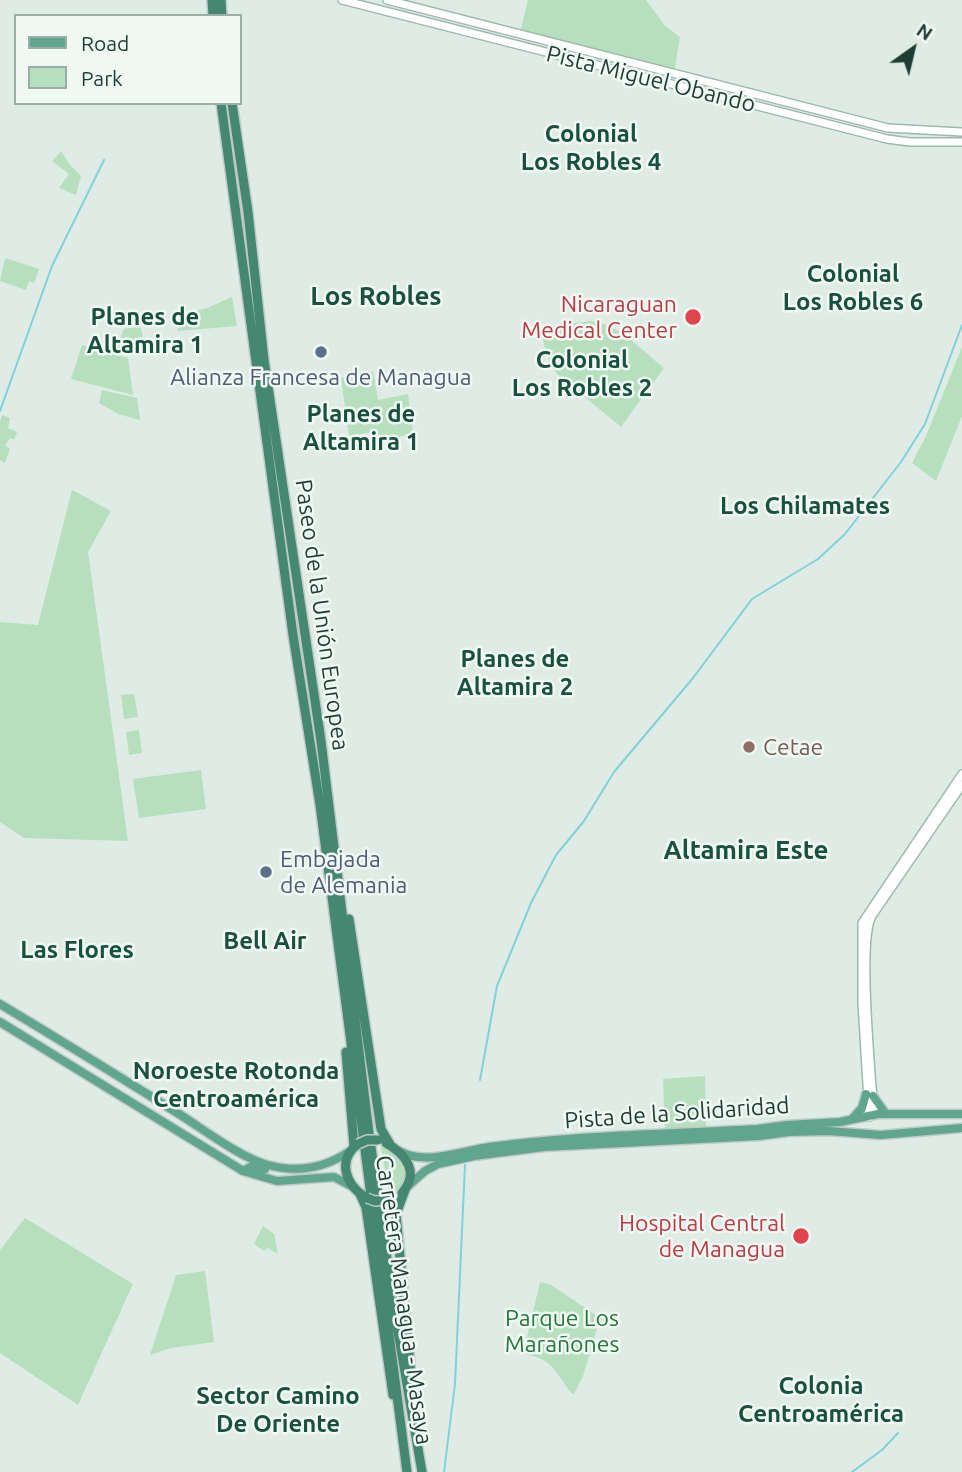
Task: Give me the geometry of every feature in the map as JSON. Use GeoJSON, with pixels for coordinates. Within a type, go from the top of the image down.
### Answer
{"type":"FeatureCollection","features":[{"type":"Feature","properties":{"kind":"highway","name":"Paseo de la Unión Europea"},"geometry":{"type":"LineString","coordinates":[[220,105],[365,1133]]}},
{"type":"Feature","properties":{"kind":"highway","name":"Paseo de la Unión Europea"},"geometry":{"type":"LineString","coordinates":[[232,105],[248,212],[264,360],[321,741],[365,1133]]}},
{"type":"Feature","properties":{"kind":"highway"},"geometry":{"type":"LineString","coordinates":[[339,885],[355,946],[381,1129],[394,1148]]}},
{"type":"Feature","properties":{"kind":"highway","name":"Paseo de la Unión Europea"},"geometry":{"type":"LineString","coordinates":[[334,922],[334,956],[354,1147]]}},
{"type":"Feature","properties":{"kind":"highway","name":"Carretera Managua - Masaya"},"geometry":{"type":"LineString","coordinates":[[365,1133],[422,1472]]}},
{"type":"Feature","properties":{"kind":"highway","name":"Carretera Managua - Masaya"},"geometry":{"type":"LineString","coordinates":[[365,1133],[407,1469]]}},
{"type":"Feature","properties":{"kind":"highway"},"geometry":{"type":"LineString","coordinates":[[360,1193],[375,1201],[390,1200],[406,1189],[410,1168],[405,1157],[378,1140],[369,1140],[354,1147],[345,1167],[366,1207],[392,1393],[407,1469]]}},
{"type":"Feature","properties":{"kind":"highway","name":"Carretera Managua - Masaya"},"geometry":{"type":"LineString","coordinates":[[406,1189],[396,1211],[419,1456]]}},
{"type":"Feature","properties":{"kind":"main road","name":"Pista Miguel Obando"},"geometry":{"type":"LineString","coordinates":[[342,0],[887,139],[962,142]]}},
{"type":"Feature","properties":{"kind":"main road","name":"Pista Miguel Obando"},"geometry":{"type":"LineString","coordinates":[[387,0],[888,128],[962,132]]}},
{"type":"Feature","properties":{"kind":"main road"},"geometry":{"type":"LineString","coordinates":[[873,1133],[862,923],[962,774]]}},
{"type":"Feature","properties":{"kind":"main road"},"geometry":{"type":"LineString","coordinates":[[868,1058],[868,923],[962,785]]}},
{"type":"Feature","properties":{"kind":"main road"},"geometry":{"type":"LineString","coordinates":[[0,1004],[252,1158],[269,1166],[301,1169]]}},
{"type":"Feature","properties":{"kind":"main road"},"geometry":{"type":"LineString","coordinates":[[0,1023],[243,1171],[277,1181],[329,1177],[344,1181],[360,1193]]}},
{"type":"Feature","properties":{"kind":"main road"},"geometry":{"type":"LineString","coordinates":[[870,1095],[888,1115],[893,1127],[890,1133]]}},
{"type":"Feature","properties":{"kind":"main road"},"geometry":{"type":"LineString","coordinates":[[851,1120],[860,1112],[870,1095]]}},
{"type":"Feature","properties":{"kind":"main road","name":"Pista de la Solidaridad"},"geometry":{"type":"LineString","coordinates":[[406,1189],[425,1171],[438,1164],[474,1156],[544,1147],[709,1135],[888,1115],[962,1114]]}},
{"type":"Feature","properties":{"kind":"main road"},"geometry":{"type":"LineString","coordinates":[[828,1131],[871,1118]]}},
{"type":"Feature","properties":{"kind":"main road","name":"Pista de la Solidaridad"},"geometry":{"type":"LineString","coordinates":[[394,1148],[407,1156],[428,1157],[550,1140],[696,1132],[709,1135],[828,1131],[890,1133],[962,1129]]}},
{"type":"Feature","properties":{"kind":"main road"},"geometry":{"type":"LineString","coordinates":[[243,1171],[252,1166],[275,1171],[326,1165],[354,1147]]}},
{"type":"Feature","properties":{"kind":"green space"},"geometry":{"type":"Polygon","coordinates":[[[528,0],[646,0],[665,26],[680,37],[674,73],[520,33],[528,0]]]}},
{"type":"Feature","properties":{"kind":"green space"},"geometry":{"type":"Polygon","coordinates":[[[61,151],[81,176],[76,195],[59,188],[69,174],[52,161],[61,151]]]}},
{"type":"Feature","properties":{"kind":"green space"},"geometry":{"type":"Polygon","coordinates":[[[5,258],[39,269],[34,283],[29,281],[26,290],[0,281],[5,258]]]}},
{"type":"Feature","properties":{"kind":"green space"},"geometry":{"type":"Polygon","coordinates":[[[232,297],[237,326],[178,331],[175,316],[207,308],[232,297]]]}},
{"type":"Feature","properties":{"kind":"green space"},"geometry":{"type":"Polygon","coordinates":[[[590,321],[611,327],[664,368],[621,427],[557,374],[547,356],[540,328],[590,321]]]}},
{"type":"Feature","properties":{"kind":"green space"},"geometry":{"type":"Polygon","coordinates":[[[140,326],[143,336],[128,354],[115,350],[124,329],[140,326]]]}},
{"type":"Feature","properties":{"kind":"green space"},"geometry":{"type":"Polygon","coordinates":[[[82,345],[128,358],[133,395],[71,379],[82,345]]]}},
{"type":"Feature","properties":{"kind":"green space"},"geometry":{"type":"Polygon","coordinates":[[[962,347],[962,416],[936,481],[912,463],[926,436],[962,347]]]}},
{"type":"Feature","properties":{"kind":"green space"},"geometry":{"type":"Polygon","coordinates":[[[373,372],[378,400],[408,394],[413,434],[375,441],[372,432],[349,436],[341,378],[373,372]]]}},
{"type":"Feature","properties":{"kind":"green space"},"geometry":{"type":"Polygon","coordinates":[[[102,390],[137,398],[140,420],[118,414],[99,403],[102,390]]]}},
{"type":"Feature","properties":{"kind":"green space"},"geometry":{"type":"Polygon","coordinates":[[[2,415],[10,418],[8,428],[17,432],[14,440],[10,438],[5,445],[10,449],[5,463],[0,460],[2,415]]]}},
{"type":"Feature","properties":{"kind":"green space"},"geometry":{"type":"Polygon","coordinates":[[[72,490],[111,511],[88,552],[128,841],[24,838],[0,822],[0,622],[38,625],[72,490]]]}},
{"type":"Feature","properties":{"kind":"green space"},"geometry":{"type":"Polygon","coordinates":[[[134,694],[138,717],[124,719],[121,695],[134,694]]]}},
{"type":"Feature","properties":{"kind":"green space"},"geometry":{"type":"Polygon","coordinates":[[[139,730],[142,753],[129,755],[126,732],[139,730]]]}},
{"type":"Feature","properties":{"kind":"green space"},"geometry":{"type":"Polygon","coordinates":[[[201,770],[206,809],[139,818],[133,779],[201,770]]]}},
{"type":"Feature","properties":{"kind":"green space"},"geometry":{"type":"Polygon","coordinates":[[[705,1076],[706,1128],[665,1131],[663,1079],[705,1076]]]}},
{"type":"Feature","properties":{"kind":"green space"},"geometry":{"type":"Polygon","coordinates":[[[381,1147],[395,1156],[404,1170],[403,1183],[389,1193],[381,1147]]]}},
{"type":"Feature","properties":{"kind":"green space"},"geometry":{"type":"Polygon","coordinates":[[[25,1218],[133,1284],[78,1405],[0,1353],[0,1250],[25,1218]]]}},
{"type":"Feature","properties":{"kind":"green space"},"geometry":{"type":"Polygon","coordinates":[[[263,1226],[274,1234],[278,1254],[268,1248],[264,1251],[254,1244],[263,1226]]]}},
{"type":"Feature","properties":{"kind":"green space"},"geometry":{"type":"Polygon","coordinates":[[[205,1271],[214,1342],[171,1348],[150,1355],[176,1275],[205,1271]]]}},
{"type":"Feature","properties":{"kind":"green space","name":"Parque Los Marañones"},"geometry":{"type":"Polygon","coordinates":[[[540,1282],[551,1285],[600,1318],[583,1376],[574,1394],[547,1362],[523,1354],[540,1282]]]}},
{"type":"Feature","properties":{"kind":"waterway"},"geometry":{"type":"LineString","coordinates":[[0,411],[52,266],[104,160]]}},
{"type":"Feature","properties":{"kind":"waterway"},"geometry":{"type":"LineString","coordinates":[[480,1080],[497,986],[531,903],[556,855],[584,821],[614,772],[693,678],[752,599],[818,559],[845,534],[901,462],[925,424],[962,325]]}},
{"type":"Feature","properties":{"kind":"waterway"},"geometry":{"type":"LineString","coordinates":[[444,1472],[455,1384],[465,1165]]}},
{"type":"Feature","properties":{"kind":"waterway"},"geometry":{"type":"LineString","coordinates":[[852,1472],[882,1450],[898,1433]]}},
{"type":"Feature","properties":{"kind":"place","name":"Nicaraguan Medical Center"},"geometry":{"type":"Point","coordinates":[693,317]}},
{"type":"Feature","properties":{"kind":"place","name":"Alianza Francesa de Managua"},"geometry":{"type":"Point","coordinates":[321,352]}},
{"type":"Feature","properties":{"kind":"place","name":"Cetae"},"geometry":{"type":"Point","coordinates":[749,747]}},
{"type":"Feature","properties":{"kind":"place","name":"Embajada de Alemania"},"geometry":{"type":"Point","coordinates":[266,872]}},
{"type":"Feature","properties":{"kind":"place","name":"Hospital Central de Managua"},"geometry":{"type":"Point","coordinates":[801,1236]}},
{"type":"Feature","properties":{"kind":"district","name":"Colonial Los Robles 4"},"geometry":{"type":"Point","coordinates":[591,148]}},
{"type":"Feature","properties":{"kind":"district","name":"Colonial Los Robles 6"},"geometry":{"type":"Point","coordinates":[853,288]}},
{"type":"Feature","properties":{"kind":"district","name":"Los Robles"},"geometry":{"type":"Point","coordinates":[376,296]}},
{"type":"Feature","properties":{"kind":"district","name":"Planes de Altamira 1"},"geometry":{"type":"Point","coordinates":[145,331]}},
{"type":"Feature","properties":{"kind":"district","name":"Colonial Los Robles 2"},"geometry":{"type":"Point","coordinates":[582,374]}},
{"type":"Feature","properties":{"kind":"district","name":"Planes de Altamira 1"},"geometry":{"type":"Point","coordinates":[361,428]}},
{"type":"Feature","properties":{"kind":"district","name":"Los Chilamates"},"geometry":{"type":"Point","coordinates":[805,506]}},
{"type":"Feature","properties":{"kind":"district","name":"Planes de Altamira 2"},"geometry":{"type":"Point","coordinates":[515,673]}},
{"type":"Feature","properties":{"kind":"district","name":"Altamira Este"},"geometry":{"type":"Point","coordinates":[746,850]}},
{"type":"Feature","properties":{"kind":"district","name":"Bell Air"},"geometry":{"type":"Point","coordinates":[265,941]}},
{"type":"Feature","properties":{"kind":"district","name":"Las Flores"},"geometry":{"type":"Point","coordinates":[77,950]}},
{"type":"Feature","properties":{"kind":"district","name":"Noroeste Rotonda Centroamérica"},"geometry":{"type":"Point","coordinates":[236,1085]}},
{"type":"Feature","properties":{"kind":"district","name":"Colonia Centroamérica"},"geometry":{"type":"Point","coordinates":[821,1400]}},
{"type":"Feature","properties":{"kind":"district","name":"Sector Camino De Oriente"},"geometry":{"type":"Point","coordinates":[278,1410]}}]}
